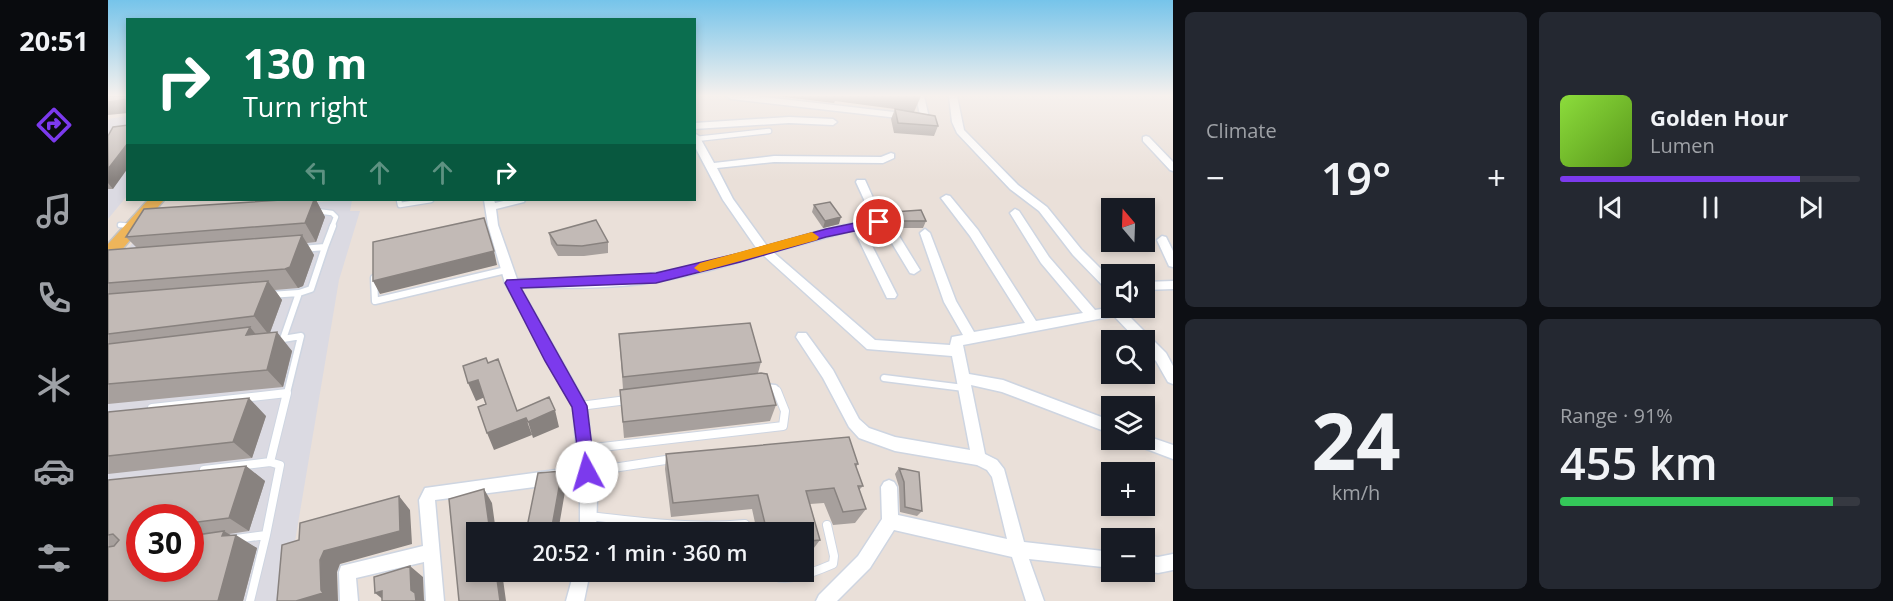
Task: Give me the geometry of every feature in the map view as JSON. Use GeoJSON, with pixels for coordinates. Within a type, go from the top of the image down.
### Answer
{"type":"FeatureCollection","features":[{"type":"Feature","properties":{"kind":"main road"},"geometry":{"type":"LineString","coordinates":[[108,238],[132,226],[141,201]]}},
{"type":"Feature","properties":{"kind":"main road"},"geometry":{"type":"LineString","coordinates":[[108,255],[155,201]]}},
{"type":"Feature","properties":{"kind":"street"},"geometry":{"type":"LineString","coordinates":[[696,126],[725,124]]}},
{"type":"Feature","properties":{"kind":"street"},"geometry":{"type":"LineString","coordinates":[[957,124],[974,148],[1014,187],[1043,209],[1077,252],[1101,277]]}},
{"type":"Feature","properties":{"kind":"street"},"geometry":{"type":"LineString","coordinates":[[696,139],[728,201],[764,250],[872,345],[957,351]]}},
{"type":"Feature","properties":{"kind":"street"},"geometry":{"type":"LineString","coordinates":[[1146,139],[1173,168]]}},
{"type":"Feature","properties":{"kind":"street"},"geometry":{"type":"LineString","coordinates":[[711,166],[774,159],[883,160],[891,156]]}},
{"type":"Feature","properties":{"kind":"street"},"geometry":{"type":"LineString","coordinates":[[861,182],[879,222]]}},
{"type":"Feature","properties":{"kind":"street"},"geometry":{"type":"LineString","coordinates":[[946,198],[974,233],[1034,326]]}},
{"type":"Feature","properties":{"kind":"street"},"geometry":{"type":"LineString","coordinates":[[510,201],[489,203],[491,226],[512,283],[550,357],[580,406],[587,472],[588,522]]}},
{"type":"Feature","properties":{"kind":"street"},"geometry":{"type":"LineString","coordinates":[[1015,213],[1045,260],[1092,315]]}},
{"type":"Feature","properties":{"kind":"street"},"geometry":{"type":"LineString","coordinates":[[512,283],[656,278],[884,221],[892,230],[914,270]]}},
{"type":"Feature","properties":{"kind":"street"},"geometry":{"type":"LineString","coordinates":[[857,226],[891,295]]}},
{"type":"Feature","properties":{"kind":"street"},"geometry":{"type":"LineString","coordinates":[[925,232],[950,302],[971,338]]}},
{"type":"Feature","properties":{"kind":"street"},"geometry":{"type":"LineString","coordinates":[[1162,240],[1173,263]]}},
{"type":"Feature","properties":{"kind":"street"},"geometry":{"type":"LineString","coordinates":[[1155,286],[1173,285]]}},
{"type":"Feature","properties":{"kind":"street"},"geometry":{"type":"LineString","coordinates":[[980,458],[956,341],[1101,312]]}},
{"type":"Feature","properties":{"kind":"street"},"geometry":{"type":"LineString","coordinates":[[1126,318],[1167,357],[1173,378]]}},
{"type":"Feature","properties":{"kind":"street"},"geometry":{"type":"LineString","coordinates":[[802,337],[828,374],[854,423],[864,433],[895,444],[980,458],[992,465],[999,474],[1018,550],[1035,601]]}},
{"type":"Feature","properties":{"kind":"street"},"geometry":{"type":"LineString","coordinates":[[964,383],[1003,386],[1101,424]]}},
{"type":"Feature","properties":{"kind":"street"},"geometry":{"type":"LineString","coordinates":[[1155,445],[1173,452]]}},
{"type":"Feature","properties":{"kind":"street"},"geometry":{"type":"LineString","coordinates":[[435,601],[427,500],[430,494],[587,472]]}},
{"type":"Feature","properties":{"kind":"street"},"geometry":{"type":"LineString","coordinates":[[825,601],[864,562],[890,520],[889,487]]}},
{"type":"Feature","properties":{"kind":"street"},"geometry":{"type":"LineString","coordinates":[[890,520],[1018,550],[1101,559]]}},
{"type":"Feature","properties":{"kind":"street"},"geometry":{"type":"LineString","coordinates":[[349,601],[347,572],[431,552]]}},
{"type":"Feature","properties":{"kind":"street"},"geometry":{"type":"LineString","coordinates":[[1155,565],[1173,562]]}},
{"type":"Feature","properties":{"kind":"street"},"geometry":{"type":"LineString","coordinates":[[575,601],[580,582]]}},
{"type":"Feature","properties":{"kind":"lane"},"geometry":{"type":"LineString","coordinates":[[696,137],[769,131]]}},
{"type":"Feature","properties":{"kind":"lane"},"geometry":{"type":"LineString","coordinates":[[399,201],[400,206],[426,201]]}},
{"type":"Feature","properties":{"kind":"lane"},"geometry":{"type":"LineString","coordinates":[[263,296],[299,293],[311,289],[336,216],[324,211],[312,212]]}},
{"type":"Feature","properties":{"kind":"lane"},"geometry":{"type":"LineString","coordinates":[[289,250],[325,247]]}},
{"type":"Feature","properties":{"kind":"lane"},"geometry":{"type":"LineString","coordinates":[[374,272],[375,301],[507,270]]}},
{"type":"Feature","properties":{"kind":"lane"},"geometry":{"type":"LineString","coordinates":[[283,339],[299,293]]}},
{"type":"Feature","properties":{"kind":"lane"},"geometry":{"type":"LineString","coordinates":[[270,462],[301,336],[271,340]]}},
{"type":"Feature","properties":{"kind":"lane"},"geometry":{"type":"LineString","coordinates":[[884,378],[964,383]]}},
{"type":"Feature","properties":{"kind":"lane"},"geometry":{"type":"LineString","coordinates":[[584,449],[783,426],[786,406],[775,388],[756,385]]}},
{"type":"Feature","properties":{"kind":"lane"},"geometry":{"type":"LineString","coordinates":[[144,409],[286,393]]}},
{"type":"Feature","properties":{"kind":"lane"},"geometry":{"type":"LineString","coordinates":[[580,406],[633,399]]}},
{"type":"Feature","properties":{"kind":"lane"},"geometry":{"type":"LineString","coordinates":[[587,472],[677,459]]}},
{"type":"Feature","properties":{"kind":"lane"},"geometry":{"type":"LineString","coordinates":[[189,472],[270,462],[280,465],[250,601]]}},
{"type":"Feature","properties":{"kind":"lane"},"geometry":{"type":"LineString","coordinates":[[588,516],[639,522]]}},
{"type":"Feature","properties":{"kind":"lane"},"geometry":{"type":"LineString","coordinates":[[814,571],[833,564],[834,556],[826,525]]}},
{"type":"Feature","properties":{"kind":"lane"},"geometry":{"type":"LineString","coordinates":[[223,541],[266,535]]}},
{"type":"Feature","properties":{"kind":"shaded area"},"geometry":{"type":"Polygon","coordinates":[[[108,124],[126,124],[126,197],[108,219],[108,124]]]}},
{"type":"Feature","properties":{"kind":"shaded area"},"geometry":{"type":"Polygon","coordinates":[[[352,201],[350,211],[360,211],[339,280],[285,601],[108,601],[108,275],[154,215],[161,210],[352,201]]]}},
{"type":"Feature","properties":{"kind":"building"},"geometry":{"type":"Polygon","coordinates":[[[912,124],[937,124],[938,126],[912,124]]]}},
{"type":"Feature","properties":{"kind":"building"},"geometry":{"type":"Polygon","coordinates":[[[126,125],[126,146],[108,169],[108,136],[113,127],[126,125]]]}},
{"type":"Feature","properties":{"kind":"building"},"geometry":{"type":"Polygon","coordinates":[[[266,201],[314,201],[305,223],[126,237],[144,209],[266,201]]]}},
{"type":"Feature","properties":{"kind":"building"},"geometry":{"type":"Polygon","coordinates":[[[830,202],[841,217],[825,221],[814,205],[830,202]]]}},
{"type":"Feature","properties":{"kind":"building"},"geometry":{"type":"Polygon","coordinates":[[[921,210],[926,221],[900,221],[894,212],[921,210]]]}},
{"type":"Feature","properties":{"kind":"building"},"geometry":{"type":"Polygon","coordinates":[[[484,218],[494,251],[373,281],[373,242],[484,218]]]}},
{"type":"Feature","properties":{"kind":"building"},"geometry":{"type":"Polygon","coordinates":[[[596,220],[608,242],[582,246],[557,245],[549,233],[596,220]]]}},
{"type":"Feature","properties":{"kind":"building"},"geometry":{"type":"Polygon","coordinates":[[[302,235],[290,267],[285,269],[108,283],[108,250],[302,235]]]}},
{"type":"Feature","properties":{"kind":"building"},"geometry":{"type":"Polygon","coordinates":[[[268,281],[254,316],[108,334],[108,294],[268,281]]]}},
{"type":"Feature","properties":{"kind":"building"},"geometry":{"type":"Polygon","coordinates":[[[750,323],[761,362],[623,377],[619,334],[750,323]]]}},
{"type":"Feature","properties":{"kind":"building"},"geometry":{"type":"Polygon","coordinates":[[[250,327],[246,335],[277,332],[267,370],[108,384],[108,344],[250,327]]]}},
{"type":"Feature","properties":{"kind":"building"},"geometry":{"type":"Polygon","coordinates":[[[486,358],[488,363],[498,359],[517,411],[549,397],[555,410],[528,422],[526,418],[487,433],[478,407],[486,404],[478,380],[468,383],[463,366],[486,358]]]}},
{"type":"Feature","properties":{"kind":"building"},"geometry":{"type":"Polygon","coordinates":[[[767,374],[776,405],[623,422],[620,390],[767,374]]]}},
{"type":"Feature","properties":{"kind":"building"},"geometry":{"type":"Polygon","coordinates":[[[249,398],[233,442],[108,456],[108,412],[249,398]]]}},
{"type":"Feature","properties":{"kind":"building"},"geometry":{"type":"Polygon","coordinates":[[[849,437],[858,464],[855,464],[863,486],[858,486],[866,509],[843,512],[834,488],[806,491],[820,540],[814,541],[814,522],[765,522],[758,495],[673,503],[666,454],[849,437]]]}},
{"type":"Feature","properties":{"kind":"building"},"geometry":{"type":"Polygon","coordinates":[[[246,466],[229,518],[204,521],[204,504],[126,504],[126,582],[204,582],[204,534],[224,531],[222,536],[236,535],[218,601],[108,601],[108,547],[114,546],[119,540],[113,534],[108,535],[108,480],[246,466]]]}},
{"type":"Feature","properties":{"kind":"building"},"geometry":{"type":"Polygon","coordinates":[[[899,468],[919,472],[922,511],[905,507],[904,482],[899,468]]]}},
{"type":"Feature","properties":{"kind":"building"},"geometry":{"type":"Polygon","coordinates":[[[562,471],[553,522],[528,522],[538,473],[562,471]]]}},
{"type":"Feature","properties":{"kind":"building"},"geometry":{"type":"Polygon","coordinates":[[[484,489],[489,522],[466,522],[466,582],[497,582],[500,601],[459,601],[449,499],[484,489]]]}},
{"type":"Feature","properties":{"kind":"building"},"geometry":{"type":"Polygon","coordinates":[[[399,496],[400,531],[324,551],[320,560],[323,593],[296,601],[277,601],[282,545],[299,540],[300,523],[399,496]]]}},
{"type":"Feature","properties":{"kind":"building"},"geometry":{"type":"Polygon","coordinates":[[[410,566],[411,590],[415,593],[416,601],[382,601],[382,591],[375,593],[374,577],[410,566]]]}},
{"type":"Feature","properties":{"kind":"slow traffic"},"geometry":{"type":"LineString","coordinates":[[700,268],[812,237]]}},
{"type":"Feature","properties":{"kind":"route"},"geometry":{"type":"LineString","coordinates":[[587,472],[580,406],[550,357],[512,283],[656,278],[740,258],[826,233],[879,222]]}}]}
